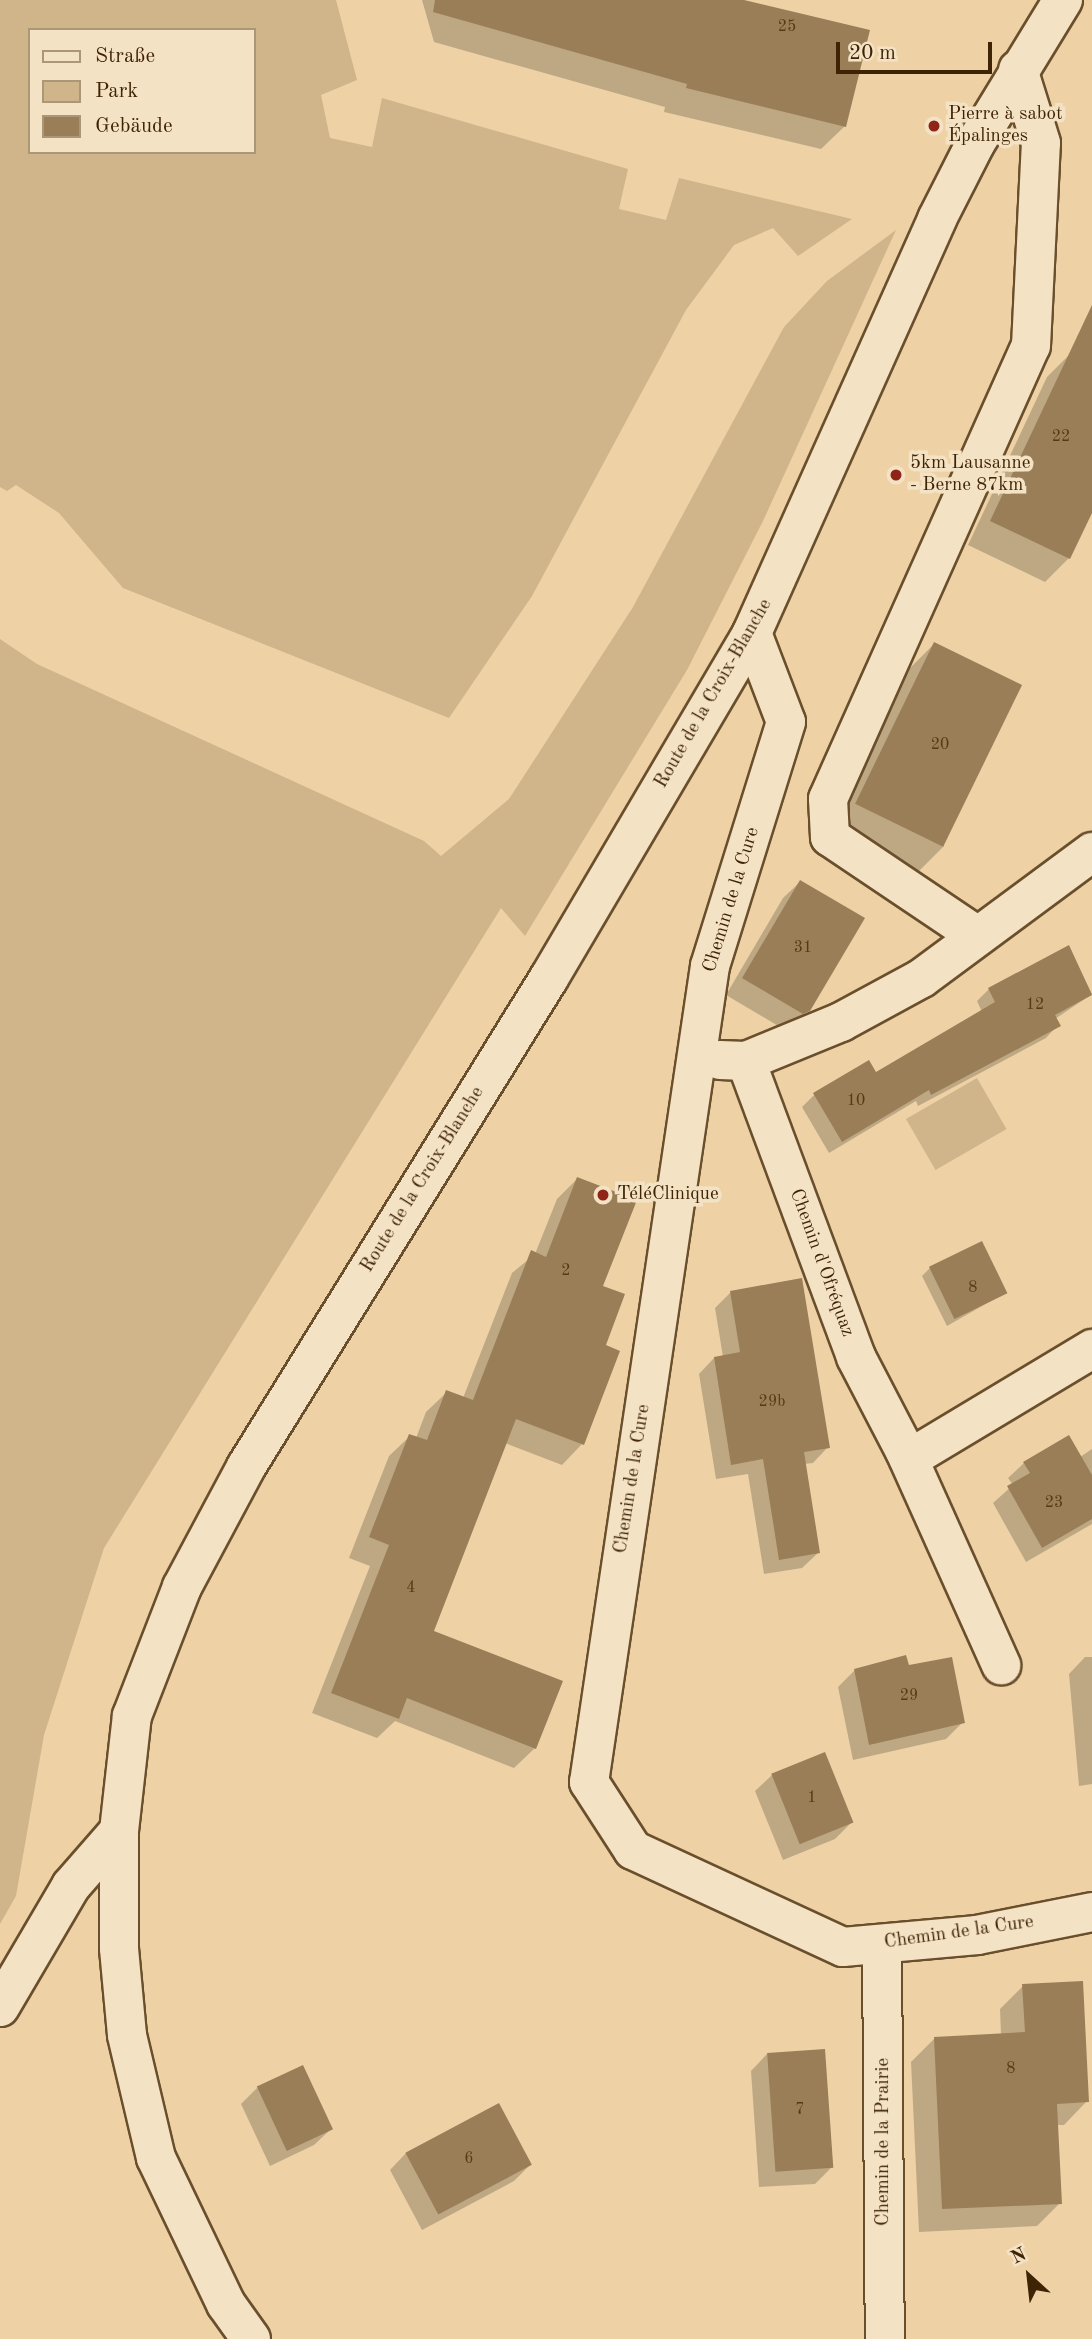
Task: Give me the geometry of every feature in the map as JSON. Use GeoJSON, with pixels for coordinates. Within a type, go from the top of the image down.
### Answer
{"type":"FeatureCollection","features":[{"type":"Feature","properties":{"kind":"street","name":"Route de la Croix-Blanche"},"geometry":{"type":"LineString","coordinates":[[251,2339],[226,2304],[156,2158],[127,2035],[120,1948],[119,1831],[132,1716],[182,1587],[246,1467],[549,978],[752,633],[937,219],[1018,69],[1063,0]]}},
{"type":"Feature","properties":{"kind":"street"},"geometry":{"type":"LineString","coordinates":[[976,935],[830,837],[828,799],[1031,346],[1041,143],[1018,69]]}},
{"type":"Feature","properties":{"kind":"street","name":"Chemin de la Cure"},"geometry":{"type":"LineString","coordinates":[[752,633],[786,722],[710,966],[589,1782],[633,1850],[843,1947],[976,1935],[1092,1912]]}},
{"type":"Feature","properties":{"kind":"street"},"geometry":{"type":"LineString","coordinates":[[697,1059],[746,1061],[841,1022],[911,984],[1092,852]]}},
{"type":"Feature","properties":{"kind":"street","name":"Chemin d'Ofréquaz"},"geometry":{"type":"LineString","coordinates":[[746,1061],[856,1357],[909,1459],[1001,1665]]}},
{"type":"Feature","properties":{"kind":"street"},"geometry":{"type":"LineString","coordinates":[[909,1459],[1092,1349]]}},
{"type":"Feature","properties":{"kind":"street"},"geometry":{"type":"LineString","coordinates":[[0,2007],[72,1886],[119,1831]]}},
{"type":"Feature","properties":{"kind":"street","name":"Chemin de la Prairie"},"geometry":{"type":"LineString","coordinates":[[882,1944],[886,2339]]}},
{"type":"Feature","properties":{"kind":"green space"},"geometry":{"type":"Polygon","coordinates":[[[0,0],[336,0],[357,80],[321,95],[330,138],[372,147],[382,98],[628,169],[619,209],[666,220],[679,178],[852,219],[798,256],[773,228],[734,245],[686,310],[532,596],[449,718],[123,588],[59,513],[16,485],[7,491],[0,487],[0,0]]]}},
{"type":"Feature","properties":{"kind":"green space"},"geometry":{"type":"Polygon","coordinates":[[[896,230],[763,521],[687,670],[525,936],[501,908],[104,1548],[44,1735],[16,1896],[0,1924],[0,639],[37,664],[424,841],[441,856],[509,799],[633,607],[784,327],[827,281],[896,230]]]}},
{"type":"Feature","properties":{"kind":"green space"},"geometry":{"type":"Polygon","coordinates":[[[977,1078],[1006,1129],[935,1170],[906,1119],[977,1078]]]}},
{"type":"Feature","properties":{"kind":"building"},"geometry":{"type":"Polygon","coordinates":[[[435,0],[744,0],[870,30],[846,127],[686,88],[687,84],[433,12],[435,0]]]}},
{"type":"Feature","properties":{"kind":"building"},"geometry":{"type":"Polygon","coordinates":[[[1092,305],[1092,513],[1070,559],[990,521],[1092,305]]]}},
{"type":"Feature","properties":{"kind":"building"},"geometry":{"type":"Polygon","coordinates":[[[934,642],[1022,685],[943,847],[855,804],[934,642]]]}},
{"type":"Feature","properties":{"kind":"building"},"geometry":{"type":"Polygon","coordinates":[[[800,880],[865,918],[810,1011],[803,1014],[742,978],[800,880]]]}},
{"type":"Feature","properties":{"kind":"building"},"geometry":{"type":"Polygon","coordinates":[[[1069,945],[1092,995],[1055,1015],[1061,1026],[931,1095],[929,1090],[842,1142],[813,1093],[869,1060],[876,1072],[995,1002],[988,988],[1069,945]]]}},
{"type":"Feature","properties":{"kind":"building"},"geometry":{"type":"Polygon","coordinates":[[[577,1177],[637,1200],[603,1286],[625,1294],[606,1345],[620,1351],[584,1445],[516,1419],[434,1631],[563,1681],[536,1749],[407,1698],[399,1719],[331,1693],[389,1545],[369,1537],[409,1434],[427,1440],[446,1390],[473,1400],[531,1250],[546,1257],[577,1177]]]}},
{"type":"Feature","properties":{"kind":"building"},"geometry":{"type":"Polygon","coordinates":[[[982,1241],[1007,1293],[954,1319],[929,1267],[982,1241]]]}},
{"type":"Feature","properties":{"kind":"building"},"geometry":{"type":"Polygon","coordinates":[[[802,1278],[830,1448],[804,1452],[820,1553],[779,1560],[763,1459],[731,1465],[714,1357],[740,1352],[730,1291],[802,1278]]]}},
{"type":"Feature","properties":{"kind":"building"},"geometry":{"type":"Polygon","coordinates":[[[1069,1435],[1092,1475],[1092,1519],[1042,1548],[1007,1486],[1030,1473],[1023,1462],[1069,1435]]]}},
{"type":"Feature","properties":{"kind":"building"},"geometry":{"type":"Polygon","coordinates":[[[906,1655],[909,1665],[952,1657],[965,1723],[869,1745],[854,1669],[906,1655]]]}},
{"type":"Feature","properties":{"kind":"building"},"geometry":{"type":"Polygon","coordinates":[[[825,1752],[853,1822],[800,1844],[771,1774],[825,1752]]]}},
{"type":"Feature","properties":{"kind":"building"},"geometry":{"type":"Polygon","coordinates":[[[1083,1981],[1089,2102],[1057,2104],[1062,2204],[942,2209],[934,2037],[1025,2032],[1022,1984],[1083,1981]]]}},
{"type":"Feature","properties":{"kind":"building"},"geometry":{"type":"Polygon","coordinates":[[[825,2049],[833,2168],[775,2172],[767,2053],[825,2049]]]}},
{"type":"Feature","properties":{"kind":"building"},"geometry":{"type":"Polygon","coordinates":[[[303,2065],[333,2129],[287,2151],[257,2087],[303,2065]]]}},
{"type":"Feature","properties":{"kind":"building"},"geometry":{"type":"Polygon","coordinates":[[[499,2103],[532,2165],[438,2215],[405,2153],[499,2103]]]}},
{"type":"Feature","properties":{"kind":"place","name":"Pierre à sabot Épalinges"},"geometry":{"type":"Point","coordinates":[934,126]}},
{"type":"Feature","properties":{"kind":"place","name":"5km Lausanne - Berne 87km"},"geometry":{"type":"Point","coordinates":[896,475]}},
{"type":"Feature","properties":{"kind":"place","name":"TéléClinique"},"geometry":{"type":"Point","coordinates":[603,1195]}}]}
